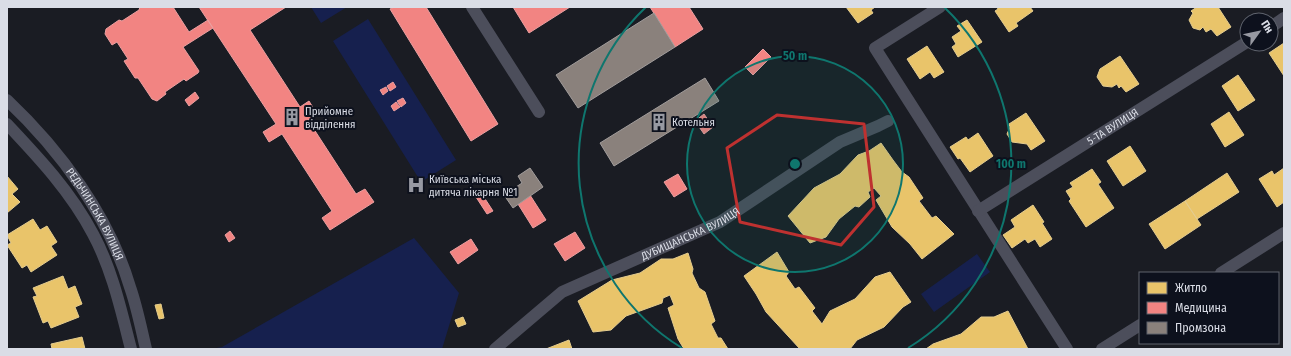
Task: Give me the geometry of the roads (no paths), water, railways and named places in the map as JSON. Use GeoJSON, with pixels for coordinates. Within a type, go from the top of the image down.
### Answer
{"type":"FeatureCollection","features":[{"type":"Feature","properties":{"kind":"street"},"geometry":{"type":"LineString","coordinates":[[472,7],[539,112]]}},
{"type":"Feature","properties":{"kind":"street"},"geometry":{"type":"LineString","coordinates":[[940,7],[875,48],[978,212],[1067,349]]}},
{"type":"Feature","properties":{"kind":"street","name":"5-ТА ВУЛИЦЯ"},"geometry":{"type":"LineString","coordinates":[[978,212],[1239,47]]}},
{"type":"Feature","properties":{"kind":"street","name":"РЕДЬЧИНСЬКА ВУЛИЦЯ"},"geometry":{"type":"LineString","coordinates":[[7,100],[70,169],[107,230],[130,286],[146,349]]}},
{"type":"Feature","properties":{"kind":"street","name":"ДУБИЩАНСЬКА ВУЛИЦЯ"},"geometry":{"type":"LineString","coordinates":[[495,349],[562,292],[720,222],[840,142],[888,121]]}},
{"type":"Feature","properties":{"kind":"street","name":"РЕДЬЧИНСЬКА ВУЛИЦЯ"},"geometry":{"type":"LineString","coordinates":[[7,124],[57,178],[93,234],[116,288],[131,349]]}},
{"type":"Feature","properties":{"kind":"street"},"geometry":{"type":"LineString","coordinates":[[1223,272],[1284,233]]}},
{"type":"Feature","properties":{"kind":"street"},"geometry":{"type":"LineString","coordinates":[[1102,349],[1139,326]]}},
{"type":"Feature","properties":{"kind":"place","name":"Прийомне відділення"},"geometry":{"type":"Point","coordinates":[292,117]}},
{"type":"Feature","properties":{"kind":"place","name":"Котельня"},"geometry":{"type":"Point","coordinates":[659,122]}},
{"type":"Feature","properties":{"kind":"place","name":"Київська міська дитяча лікарня №1"},"geometry":{"type":"Point","coordinates":[416,185]}}]}
